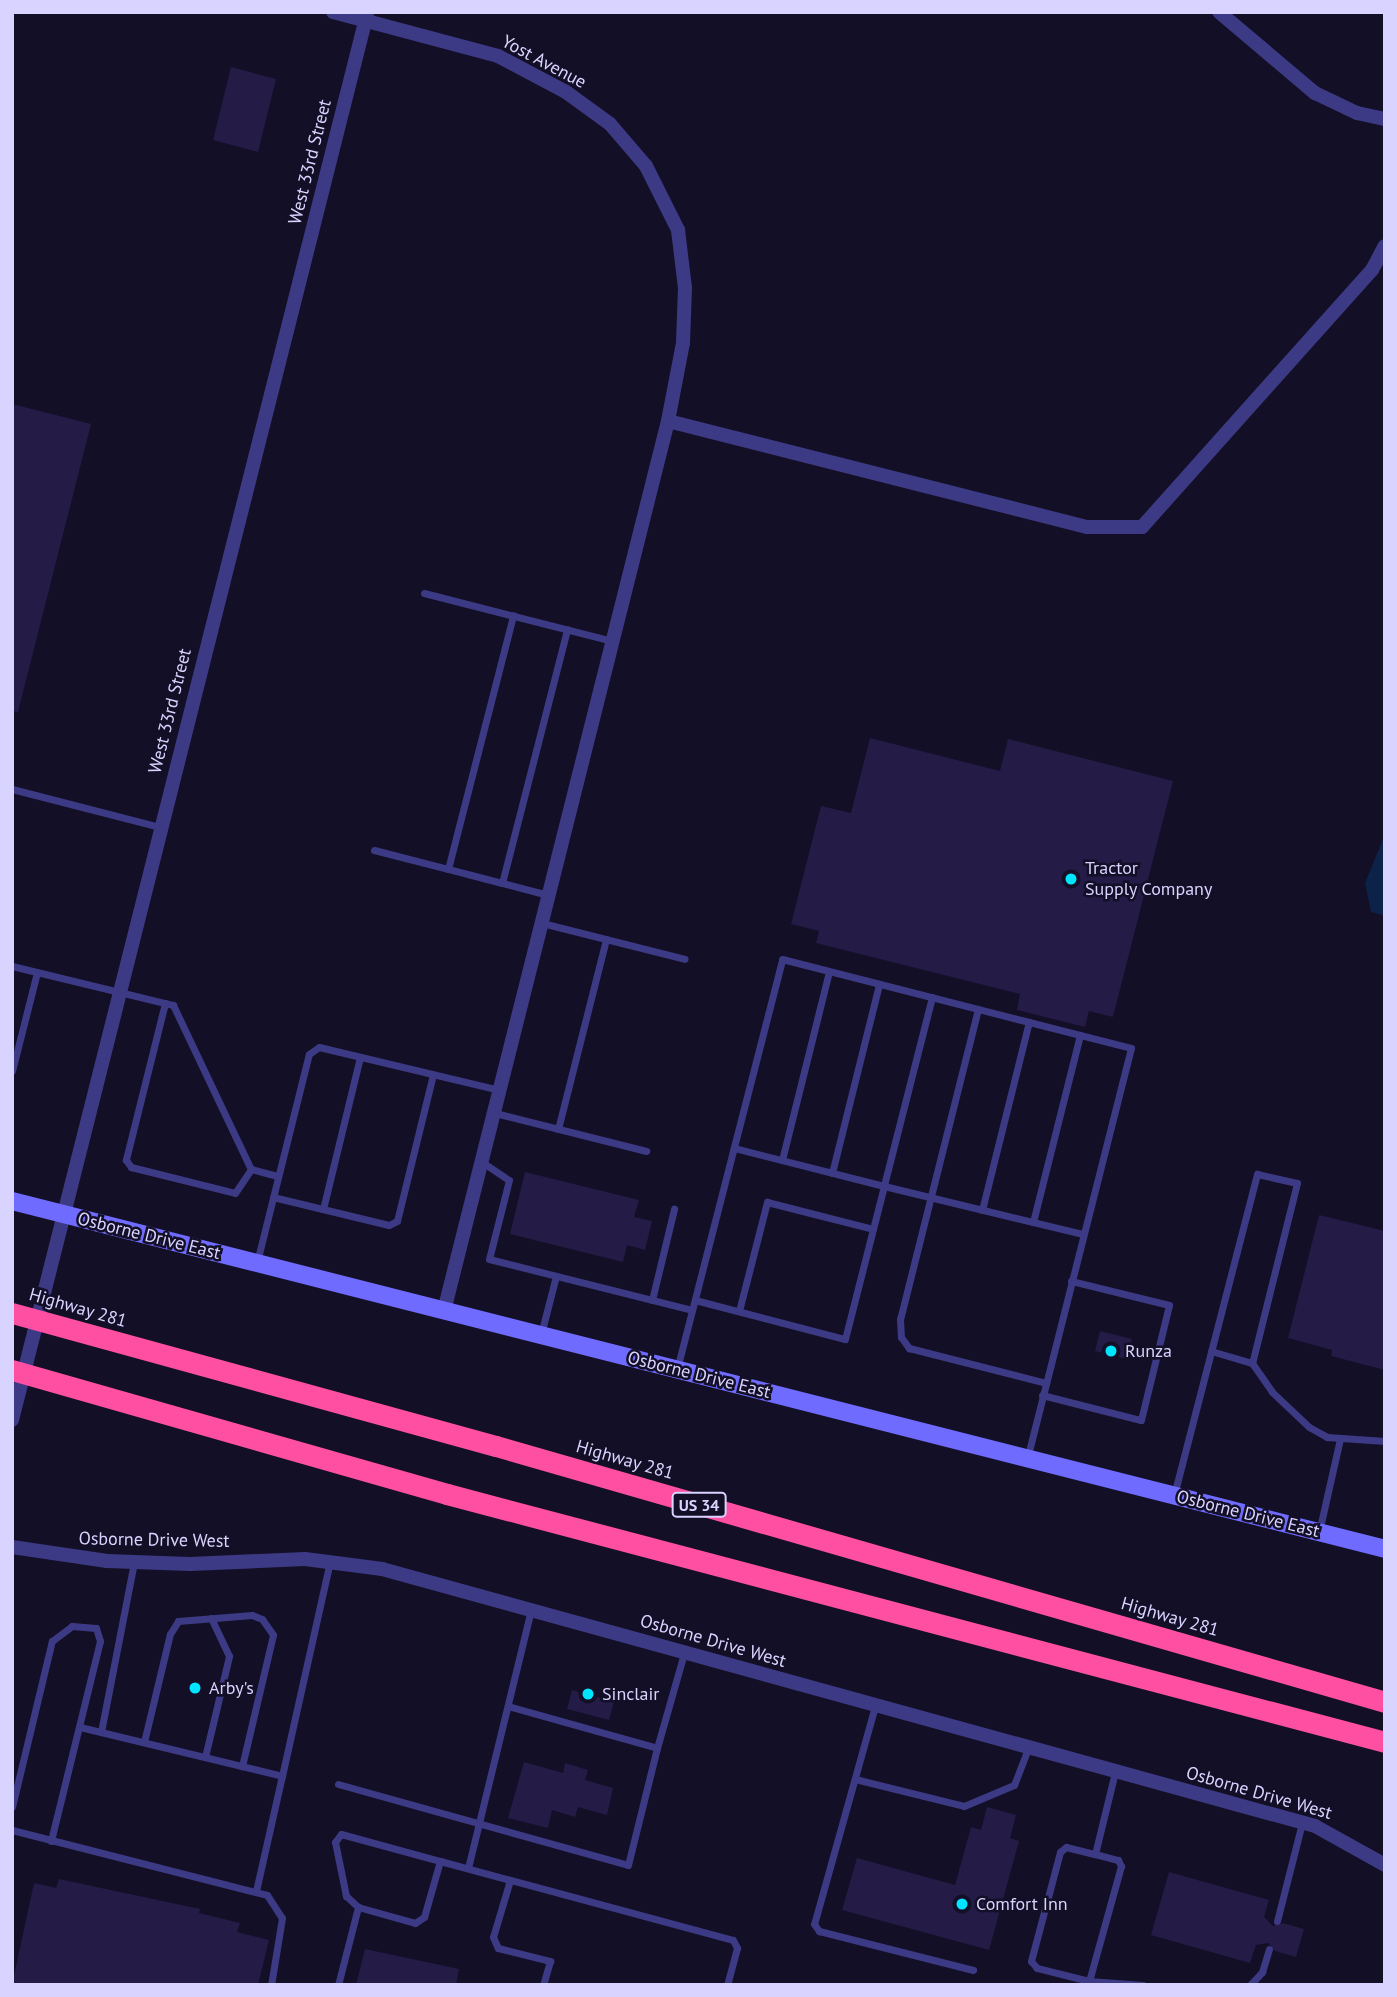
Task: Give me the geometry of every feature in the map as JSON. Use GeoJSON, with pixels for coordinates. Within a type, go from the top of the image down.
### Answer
{"type":"FeatureCollection","features":[{"type":"Feature","properties":{"kind":"highway","name":"Highway 281"},"geometry":{"type":"LineString","coordinates":[[12,1313],[496,1446],[1385,1702]]}},
{"type":"Feature","properties":{"kind":"highway"},"geometry":{"type":"LineString","coordinates":[[18,1372],[447,1494],[1385,1742]]}},
{"type":"Feature","properties":{"kind":"street","name":"Yost Avenue"},"geometry":{"type":"LineString","coordinates":[[333,12],[367,17],[498,56],[566,92],[610,124],[646,166],[678,230],[685,288],[683,343],[668,421],[444,1311]]}},
{"type":"Feature","properties":{"kind":"street"},"geometry":{"type":"LineString","coordinates":[[1219,12],[1315,93],[1357,113],[1385,118]]}},
{"type":"Feature","properties":{"kind":"street","name":"West 33rd Street"},"geometry":{"type":"LineString","coordinates":[[12,1420],[18,1372],[62,1214],[367,17]]}},
{"type":"Feature","properties":{"kind":"street"},"geometry":{"type":"LineString","coordinates":[[668,421],[1087,527],[1142,527],[1372,270],[1385,246]]}},
{"type":"Feature","properties":{"kind":"street","name":"Osborne Drive East"},"geometry":{"type":"LineString","coordinates":[[12,1201],[1385,1549]]}},
{"type":"Feature","properties":{"kind":"street","name":"Osborne Drive West"},"geometry":{"type":"LineString","coordinates":[[12,1547],[134,1562],[330,1562],[382,1569],[1302,1823],[1342,1838],[1385,1866]]}},
{"type":"Feature","properties":{"kind":"lane"},"geometry":{"type":"LineString","coordinates":[[425,593],[613,640]]}},
{"type":"Feature","properties":{"kind":"lane"},"geometry":{"type":"LineString","coordinates":[[448,869],[513,615]]}},
{"type":"Feature","properties":{"kind":"lane"},"geometry":{"type":"LineString","coordinates":[[502,883],[567,629]]}},
{"type":"Feature","properties":{"kind":"lane"},"geometry":{"type":"LineString","coordinates":[[12,789],[160,827]]}},
{"type":"Feature","properties":{"kind":"lane"},"geometry":{"type":"LineString","coordinates":[[374,850],[549,895]]}},
{"type":"Feature","properties":{"kind":"lane"},"geometry":{"type":"LineString","coordinates":[[542,923],[685,959]]}},
{"type":"Feature","properties":{"kind":"lane"},"geometry":{"type":"LineString","coordinates":[[558,1129],[606,939]]}},
{"type":"Feature","properties":{"kind":"lane"},"geometry":{"type":"LineString","coordinates":[[677,1370],[782,959],[1130,1048],[1027,1458]]}},
{"type":"Feature","properties":{"kind":"lane"},"geometry":{"type":"LineString","coordinates":[[12,966],[173,1005],[251,1169]]}},
{"type":"Feature","properties":{"kind":"lane"},"geometry":{"type":"LineString","coordinates":[[12,1071],[37,972]]}},
{"type":"Feature","properties":{"kind":"lane"},"geometry":{"type":"LineString","coordinates":[[782,1160],[829,972]]}},
{"type":"Feature","properties":{"kind":"lane"},"geometry":{"type":"LineString","coordinates":[[832,1173],[879,984]]}},
{"type":"Feature","properties":{"kind":"lane"},"geometry":{"type":"LineString","coordinates":[[695,1300],[845,1339],[932,997]]}},
{"type":"Feature","properties":{"kind":"lane"},"geometry":{"type":"LineString","coordinates":[[165,1003],[126,1160],[131,1167],[235,1193],[251,1169]]}},
{"type":"Feature","properties":{"kind":"lane"},"geometry":{"type":"LineString","coordinates":[[978,1009],[900,1319],[901,1337],[909,1348],[1046,1383]]}},
{"type":"Feature","properties":{"kind":"lane"},"geometry":{"type":"LineString","coordinates":[[982,1210],[1029,1022]]}},
{"type":"Feature","properties":{"kind":"lane"},"geometry":{"type":"LineString","coordinates":[[1033,1222],[1080,1035]]}},
{"type":"Feature","properties":{"kind":"lane"},"geometry":{"type":"LineString","coordinates":[[257,1263],[309,1054],[319,1047],[500,1090]]}},
{"type":"Feature","properties":{"kind":"lane"},"geometry":{"type":"LineString","coordinates":[[323,1209],[360,1057]]}},
{"type":"Feature","properties":{"kind":"lane"},"geometry":{"type":"LineString","coordinates":[[273,1197],[389,1226],[397,1221],[433,1074]]}},
{"type":"Feature","properties":{"kind":"lane"},"geometry":{"type":"LineString","coordinates":[[494,1113],[646,1151]]}},
{"type":"Feature","properties":{"kind":"lane"},"geometry":{"type":"LineString","coordinates":[[734,1148],[1083,1234]]}},
{"type":"Feature","properties":{"kind":"lane"},"geometry":{"type":"LineString","coordinates":[[482,1161],[509,1180],[489,1259],[692,1310]]}},
{"type":"Feature","properties":{"kind":"lane"},"geometry":{"type":"LineString","coordinates":[[251,1169],[278,1176]]}},
{"type":"Feature","properties":{"kind":"lane"},"geometry":{"type":"LineString","coordinates":[[1174,1496],[1257,1174],[1297,1183],[1252,1363]]}},
{"type":"Feature","properties":{"kind":"lane"},"geometry":{"type":"LineString","coordinates":[[739,1311],[767,1202],[873,1229]]}},
{"type":"Feature","properties":{"kind":"lane"},"geometry":{"type":"LineString","coordinates":[[652,1300],[674,1209]]}},
{"type":"Feature","properties":{"kind":"lane"},"geometry":{"type":"LineString","coordinates":[[541,1335],[556,1276]]}},
{"type":"Feature","properties":{"kind":"lane"},"geometry":{"type":"LineString","coordinates":[[1042,1395],[1141,1420],[1169,1305],[1071,1281]]}},
{"type":"Feature","properties":{"kind":"lane"},"geometry":{"type":"LineString","coordinates":[[1211,1351],[1252,1363],[1272,1392],[1309,1427],[1340,1439],[1385,1441]]}},
{"type":"Feature","properties":{"kind":"lane"},"geometry":{"type":"LineString","coordinates":[[1319,1532],[1340,1439]]}},
{"type":"Feature","properties":{"kind":"lane"},"geometry":{"type":"LineString","coordinates":[[101,1732],[134,1562]]}},
{"type":"Feature","properties":{"kind":"lane"},"geometry":{"type":"LineString","coordinates":[[256,1891],[330,1562]]}},
{"type":"Feature","properties":{"kind":"lane"},"geometry":{"type":"LineString","coordinates":[[468,1868],[531,1610]]}},
{"type":"Feature","properties":{"kind":"lane"},"geometry":{"type":"LineString","coordinates":[[144,1742],[173,1629],[187,1617],[252,1615],[262,1619],[273,1635],[242,1766]]}},
{"type":"Feature","properties":{"kind":"lane"},"geometry":{"type":"LineString","coordinates":[[205,1757],[229,1656],[211,1618]]}},
{"type":"Feature","properties":{"kind":"lane"},"geometry":{"type":"LineString","coordinates":[[12,1807],[52,1641],[72,1626],[100,1632],[80,1727],[51,1841]]}},
{"type":"Feature","properties":{"kind":"lane"},"geometry":{"type":"LineString","coordinates":[[338,1784],[628,1865],[684,1653]]}},
{"type":"Feature","properties":{"kind":"lane"},"geometry":{"type":"LineString","coordinates":[[508,1706],[657,1748]]}},
{"type":"Feature","properties":{"kind":"lane"},"geometry":{"type":"LineString","coordinates":[[874,1706],[814,1924],[819,1931],[973,1970]]}},
{"type":"Feature","properties":{"kind":"lane"},"geometry":{"type":"LineString","coordinates":[[80,1727],[282,1776]]}},
{"type":"Feature","properties":{"kind":"lane"},"geometry":{"type":"LineString","coordinates":[[855,1779],[964,1806],[1014,1785],[1028,1748]]}},
{"type":"Feature","properties":{"kind":"lane"},"geometry":{"type":"LineString","coordinates":[[1095,1853],[1115,1772]]}},
{"type":"Feature","properties":{"kind":"lane"},"geometry":{"type":"LineString","coordinates":[[1277,1921],[1302,1823]]}},
{"type":"Feature","properties":{"kind":"lane"},"geometry":{"type":"LineString","coordinates":[[12,1830],[256,1891],[278,1905],[282,1919],[271,1985]]}},
{"type":"Feature","properties":{"kind":"lane"},"geometry":{"type":"LineString","coordinates":[[440,1861],[424,1917],[415,1923],[358,1907],[346,1896],[335,1842],[341,1834],[733,1940],[737,1948],[727,1985]]}},
{"type":"Feature","properties":{"kind":"lane"},"geometry":{"type":"LineString","coordinates":[[1089,1981],[1121,1866],[1118,1860],[1066,1847],[1060,1852],[1031,1961],[1037,1968],[1089,1981],[1143,1985]]}},
{"type":"Feature","properties":{"kind":"lane"},"geometry":{"type":"LineString","coordinates":[[510,1880],[493,1937],[498,1948],[550,1961],[544,1985]]}},
{"type":"Feature","properties":{"kind":"lane"},"geometry":{"type":"LineString","coordinates":[[338,1985],[358,1907]]}},
{"type":"Feature","properties":{"kind":"lane"},"geometry":{"type":"LineString","coordinates":[[1250,1985],[1262,1972],[1269,1949]]}},
{"type":"Feature","properties":{"kind":"water"},"geometry":{"type":"Polygon","coordinates":[[[1385,834],[1385,916],[1371,912],[1365,883],[1385,834]]]}},
{"type":"Feature","properties":{"kind":"building"},"geometry":{"type":"Polygon","coordinates":[[[231,67],[276,79],[258,152],[213,140],[231,67]]]}},
{"type":"Feature","properties":{"kind":"building"},"geometry":{"type":"Polygon","coordinates":[[[12,404],[91,424],[18,712],[12,711],[12,404]]]}},
{"type":"Feature","properties":{"kind":"building"},"geometry":{"type":"Polygon","coordinates":[[[870,738],[1000,771],[1008,739],[1173,781],[1113,1017],[1089,1011],[1085,1027],[1017,1010],[1020,994],[816,943],[819,931],[791,924],[821,806],[851,813],[870,738]]]}},
{"type":"Feature","properties":{"kind":"building"},"geometry":{"type":"Polygon","coordinates":[[[525,1172],[639,1200],[634,1217],[652,1221],[645,1250],[627,1245],[623,1262],[510,1234],[525,1172]]]}},
{"type":"Feature","properties":{"kind":"building"},"geometry":{"type":"Polygon","coordinates":[[[1319,1215],[1385,1231],[1385,1370],[1331,1356],[1332,1350],[1288,1338],[1319,1215]]]}},
{"type":"Feature","properties":{"kind":"building"},"geometry":{"type":"Polygon","coordinates":[[[1100,1331],[1132,1339],[1127,1359],[1095,1351],[1100,1331]]]}},
{"type":"Feature","properties":{"kind":"building"},"geometry":{"type":"Polygon","coordinates":[[[572,1690],[614,1702],[609,1720],[567,1709],[572,1690]]]}},
{"type":"Feature","properties":{"kind":"building"},"geometry":{"type":"Polygon","coordinates":[[[524,1762],[563,1773],[565,1763],[588,1770],[585,1780],[613,1788],[607,1815],[578,1807],[575,1817],[552,1810],[548,1828],[508,1818],[524,1762]]]}},
{"type":"Feature","properties":{"kind":"building"},"geometry":{"type":"Polygon","coordinates":[[[987,1807],[1016,1815],[1010,1838],[1019,1841],[989,1950],[842,1910],[857,1858],[955,1885],[971,1827],[981,1830],[987,1807]]]}},
{"type":"Feature","properties":{"kind":"building"},"geometry":{"type":"Polygon","coordinates":[[[1169,1872],[1269,1900],[1264,1917],[1273,1926],[1283,1923],[1304,1929],[1296,1957],[1275,1951],[1268,1943],[1256,1945],[1250,1963],[1151,1935],[1169,1872]]]}},
{"type":"Feature","properties":{"kind":"building"},"geometry":{"type":"Polygon","coordinates":[[[59,1879],[200,1909],[199,1913],[240,1923],[237,1932],[269,1940],[258,1985],[12,1985],[34,1883],[56,1888],[59,1879]]]}},
{"type":"Feature","properties":{"kind":"building"},"geometry":{"type":"Polygon","coordinates":[[[365,1949],[459,1969],[456,1985],[356,1985],[365,1949]]]}},
{"type":"Feature","properties":{"kind":"place","name":"Tractor Supply Company"},"geometry":{"type":"Point","coordinates":[1071,879]}},
{"type":"Feature","properties":{"kind":"place","name":"Runza"},"geometry":{"type":"Point","coordinates":[1111,1351]}},
{"type":"Feature","properties":{"kind":"place","name":"Arby's"},"geometry":{"type":"Point","coordinates":[195,1688]}},
{"type":"Feature","properties":{"kind":"place","name":"Sinclair"},"geometry":{"type":"Point","coordinates":[588,1694]}},
{"type":"Feature","properties":{"kind":"place","name":"Comfort Inn"},"geometry":{"type":"Point","coordinates":[962,1904]}}]}
